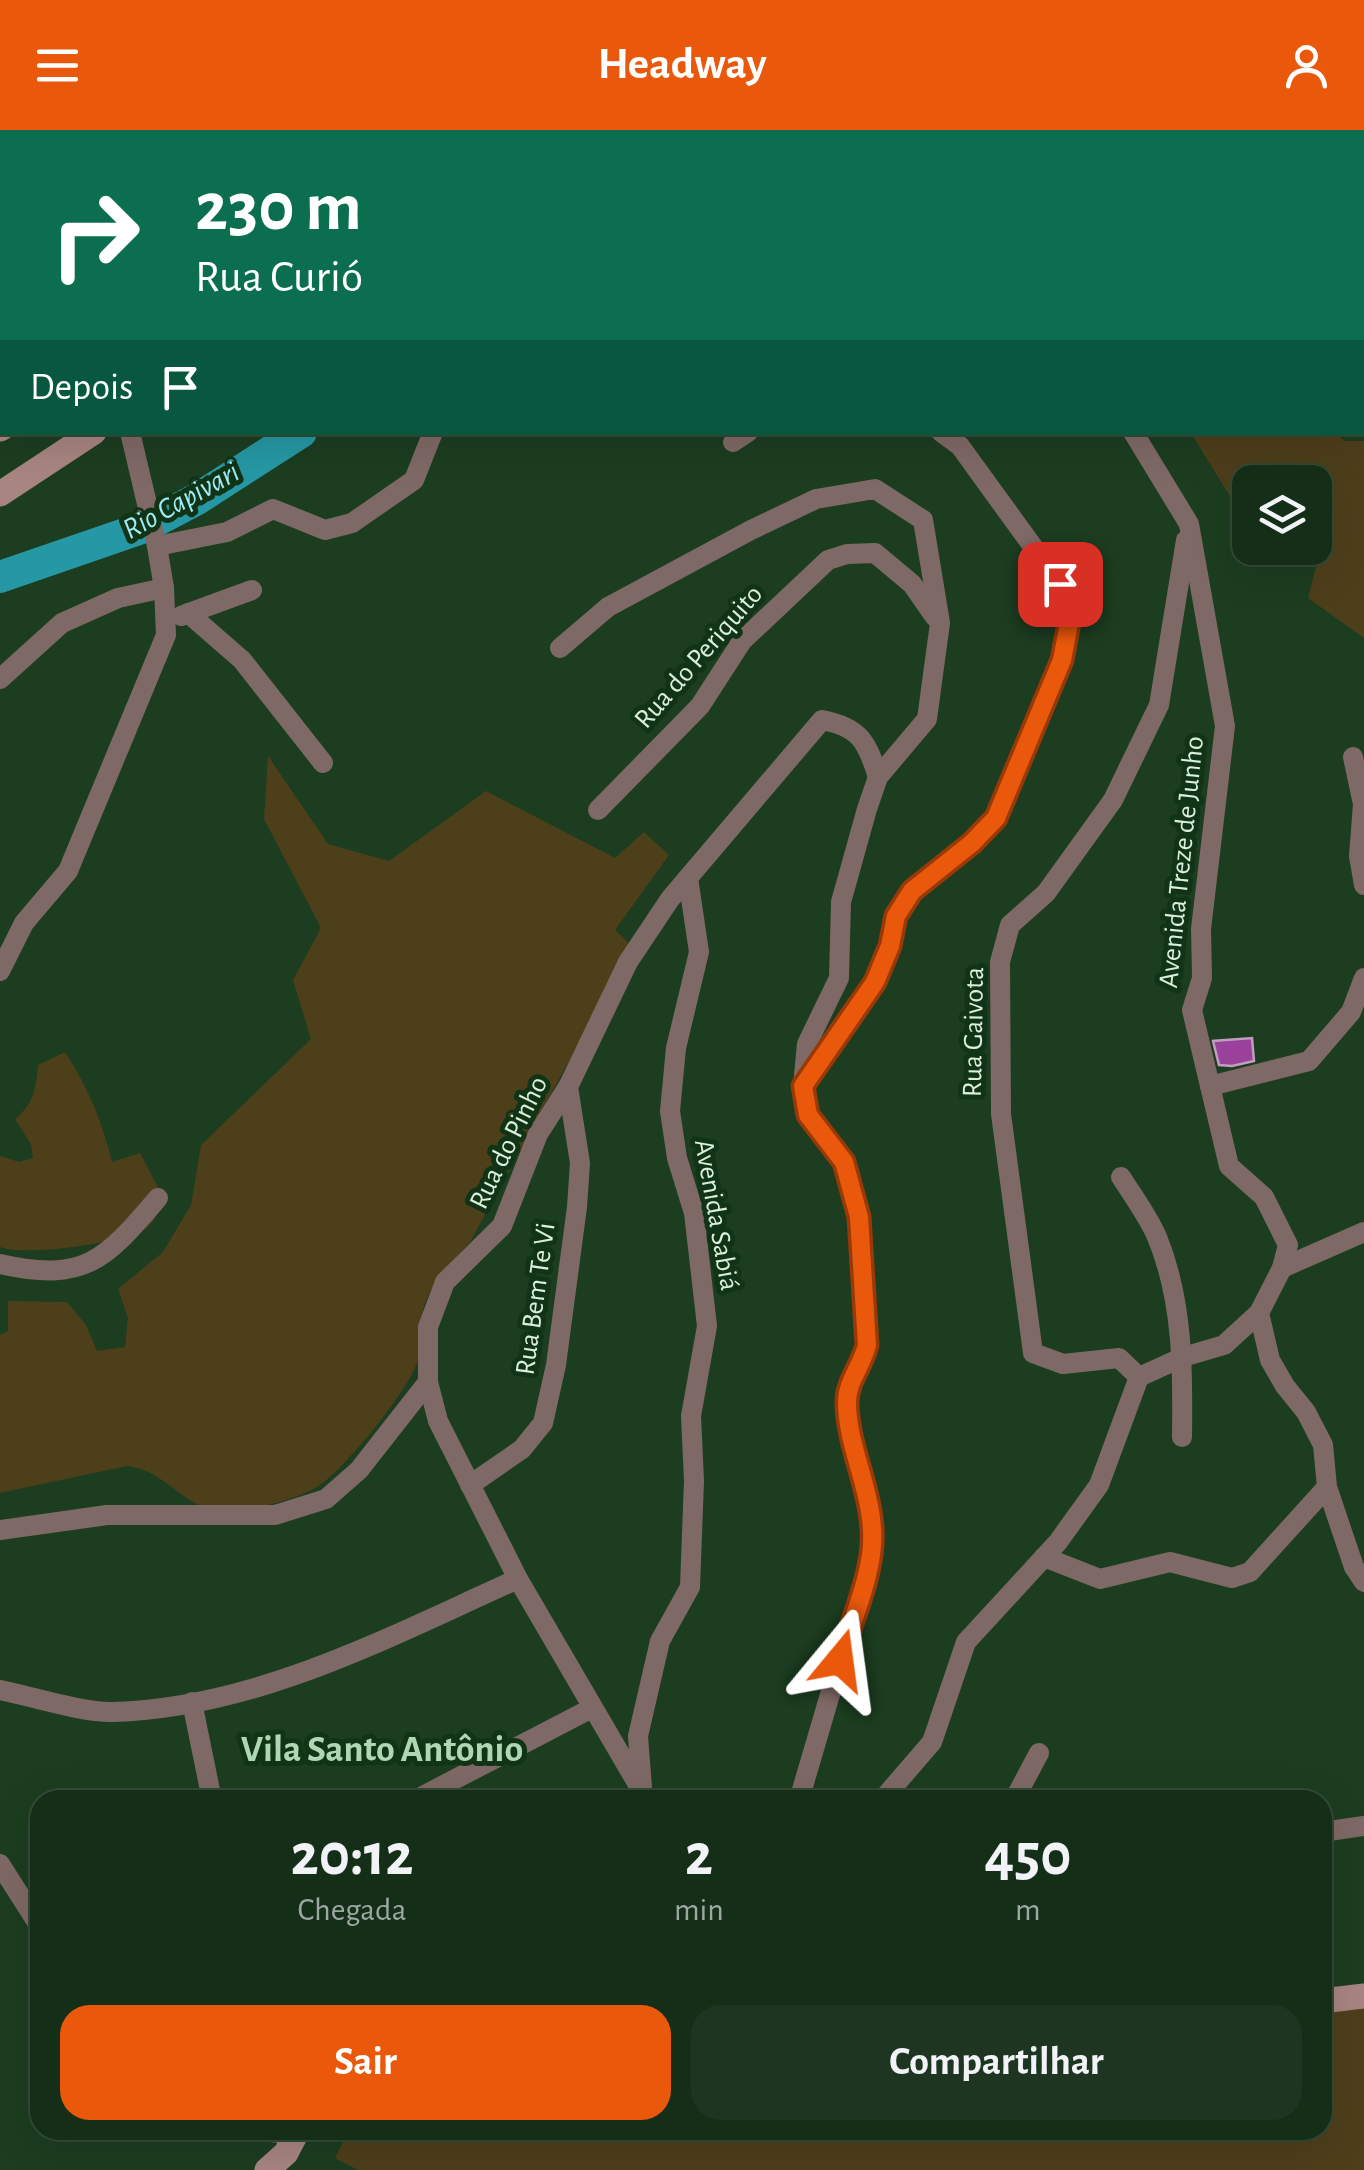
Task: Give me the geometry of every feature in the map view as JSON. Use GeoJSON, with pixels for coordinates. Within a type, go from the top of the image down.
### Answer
{"type":"FeatureCollection","features":[{"type":"Feature","properties":{"kind":"main road"},"geometry":{"type":"LineString","coordinates":[[0,494],[89,435]]}},
{"type":"Feature","properties":{"kind":"main road"},"geometry":{"type":"LineString","coordinates":[[1332,2000],[1364,1996]]}},
{"type":"Feature","properties":{"kind":"main road"},"geometry":{"type":"LineString","coordinates":[[267,2170],[293,2140]]}},
{"type":"Feature","properties":{"kind":"street"},"geometry":{"type":"LineString","coordinates":[[0,971],[24,923],[68,871],[166,635],[164,588],[131,435]]}},
{"type":"Feature","properties":{"kind":"street"},"geometry":{"type":"LineString","coordinates":[[153,528],[227,532],[273,509],[325,530],[352,522],[414,480],[432,435]]}},
{"type":"Feature","properties":{"kind":"street"},"geometry":{"type":"LineString","coordinates":[[803,1086],[875,982],[890,946],[896,916],[912,891],[972,843],[996,818],[1062,660],[1070,618],[1060,584],[960,446],[944,435]]}},
{"type":"Feature","properties":{"kind":"street"},"geometry":{"type":"LineString","coordinates":[[1134,435],[1189,524]]}},
{"type":"Feature","properties":{"kind":"street"},"geometry":{"type":"LineString","coordinates":[[560,648],[608,607],[816,499],[875,489],[923,520],[940,622],[927,719],[878,776],[841,902],[839,978],[807,1044],[803,1086],[808,1115],[844,1162],[859,1217],[867,1345],[862,1364],[849,1382],[846,1405],[870,1510],[871,1555],[802,1790]]}},
{"type":"Feature","properties":{"kind":"street","name":"Avenida Treze de Junho"},"geometry":{"type":"LineString","coordinates":[[1189,524],[1225,726],[1201,929],[1202,978],[1192,1010],[1228,1166],[1264,1198],[1288,1246],[1282,1268]]}},
{"type":"Feature","properties":{"kind":"street","name":"Rua Gaivota"},"geometry":{"type":"LineString","coordinates":[[1119,1358],[1063,1364],[1032,1353],[1001,1114],[1000,962],[1010,925],[1046,893],[1113,800],[1158,705],[1189,524]]}},
{"type":"Feature","properties":{"kind":"street","name":"Rua do Periquito"},"geometry":{"type":"LineString","coordinates":[[598,810],[700,706],[742,642],[828,560],[846,554],[875,553],[912,584],[940,622]]}},
{"type":"Feature","properties":{"kind":"street"},"geometry":{"type":"LineString","coordinates":[[0,678],[62,623],[118,598],[164,588]]}},
{"type":"Feature","properties":{"kind":"street"},"geometry":{"type":"LineString","coordinates":[[165,622],[252,590]]}},
{"type":"Feature","properties":{"kind":"street"},"geometry":{"type":"LineString","coordinates":[[188,613],[242,660],[322,763]]}},
{"type":"Feature","properties":{"kind":"street","name":"Rua do Pinho"},"geometry":{"type":"LineString","coordinates":[[641,1790],[518,1578],[438,1422],[428,1382],[428,1326],[445,1282],[502,1226],[538,1134],[568,1087],[628,962],[688,878],[822,720],[845,724],[868,744],[878,776]]}},
{"type":"Feature","properties":{"kind":"street"},"geometry":{"type":"LineString","coordinates":[[1353,758],[1363,804],[1359,856],[1364,885]]}},
{"type":"Feature","properties":{"kind":"street","name":"Avenida Sabiá"},"geometry":{"type":"LineString","coordinates":[[644,1790],[638,1736],[660,1640],[690,1588],[694,1481],[691,1416],[708,1326],[694,1213],[677,1158],[670,1111],[676,1048],[700,952],[688,878]]}},
{"type":"Feature","properties":{"kind":"street"},"geometry":{"type":"LineString","coordinates":[[1210,1086],[1309,1061],[1351,1012],[1364,978]]}},
{"type":"Feature","properties":{"kind":"street","name":"Rua Bem Te Vi"},"geometry":{"type":"LineString","coordinates":[[470,1484],[522,1449],[544,1424],[577,1207],[580,1163],[568,1087]]}},
{"type":"Feature","properties":{"kind":"street"},"geometry":{"type":"LineString","coordinates":[[1121,1177],[1156,1235],[1169,1274],[1183,1356],[1182,1437]]}},
{"type":"Feature","properties":{"kind":"street"},"geometry":{"type":"LineString","coordinates":[[0,1264],[38,1272],[74,1269],[104,1257],[158,1198]]}},
{"type":"Feature","properties":{"kind":"street"},"geometry":{"type":"LineString","coordinates":[[891,1790],[932,1742],[966,1642],[1044,1557],[1100,1484],[1140,1377],[1183,1356],[1224,1345],[1259,1313],[1282,1268],[1364,1232]]}},
{"type":"Feature","properties":{"kind":"street"},"geometry":{"type":"LineString","coordinates":[[1259,1313],[1270,1360],[1284,1386],[1306,1412],[1323,1445],[1327,1487],[1354,1567],[1364,1582]]}},
{"type":"Feature","properties":{"kind":"street"},"geometry":{"type":"LineString","coordinates":[[1119,1358],[1183,1356]]}},
{"type":"Feature","properties":{"kind":"street"},"geometry":{"type":"LineString","coordinates":[[1119,1358],[1140,1377]]}},
{"type":"Feature","properties":{"kind":"street"},"geometry":{"type":"LineString","coordinates":[[0,1530],[107,1515],[274,1515],[326,1499],[382,1444],[428,1382]]}},
{"type":"Feature","properties":{"kind":"street"},"geometry":{"type":"LineString","coordinates":[[1044,1557],[1100,1579],[1170,1562],[1232,1578],[1250,1572],[1327,1487]]}},
{"type":"Feature","properties":{"kind":"street"},"geometry":{"type":"LineString","coordinates":[[0,1690],[110,1713],[222,1698],[330,1662],[518,1578]]}},
{"type":"Feature","properties":{"kind":"street"},"geometry":{"type":"LineString","coordinates":[[192,1702],[210,1790]]}},
{"type":"Feature","properties":{"kind":"street"},"geometry":{"type":"LineString","coordinates":[[435,1790],[592,1708]]}},
{"type":"Feature","properties":{"kind":"street"},"geometry":{"type":"LineString","coordinates":[[1019,1790],[1040,1752]]}},
{"type":"Feature","properties":{"kind":"street"},"geometry":{"type":"LineString","coordinates":[[1332,1831],[1364,1826]]}},
{"type":"Feature","properties":{"kind":"street"},"geometry":{"type":"LineString","coordinates":[[0,1864],[30,1911]]}},
{"type":"Feature","properties":{"kind":"shaded area"},"geometry":{"type":"Polygon","coordinates":[[[1192,435],[1339,435],[1344,441],[1364,441],[1364,638],[1308,598],[1316,565],[1332,565],[1332,465],[1232,465],[1232,500],[1192,435]]]}},
{"type":"Feature","properties":{"kind":"shaded area"},"geometry":{"type":"Polygon","coordinates":[[[268,756],[328,844],[389,861],[486,791],[615,858],[644,832],[669,855],[615,930],[632,946],[470,1242],[442,1273],[426,1300],[419,1357],[411,1376],[376,1427],[335,1472],[300,1495],[235,1510],[197,1504],[150,1473],[127,1466],[0,1493],[0,1335],[8,1331],[8,1301],[67,1302],[86,1325],[97,1351],[125,1347],[128,1318],[118,1289],[163,1252],[191,1205],[201,1145],[311,1039],[293,980],[321,928],[264,819],[268,756]]]}},
{"type":"Feature","properties":{"kind":"shaded area"},"geometry":{"type":"Polygon","coordinates":[[[65,1052],[93,1105],[112,1162],[140,1153],[161,1193],[161,1208],[145,1229],[129,1236],[49,1249],[0,1247],[0,1156],[19,1162],[33,1158],[31,1144],[15,1119],[33,1095],[38,1065],[65,1052]]]}},
{"type":"Feature","properties":{"kind":"shaded area"},"geometry":{"type":"Polygon","coordinates":[[[1364,2007],[1364,2170],[358,2170],[335,2158],[344,2140],[1332,2140],[1332,2009],[1364,2007]]]}},
{"type":"Feature","properties":{"kind":"building"},"geometry":{"type":"Polygon","coordinates":[[[1252,1038],[1254,1061],[1219,1065],[1213,1041],[1252,1038]]]}},
{"type":"Feature","properties":{"kind":"waterway","name":"Rio Capivari"},"geometry":{"type":"LineString","coordinates":[[0,577],[142,528],[197,499],[296,435]]}},
{"type":"Feature","properties":{"kind":"district","name":"Vila Santo Antônio"},"geometry":{"type":"Point","coordinates":[382,1750]}},
{"type":"Feature","properties":{"kind":"route"},"geometry":{"type":"LineString","coordinates":[[840,1660],[871,1555],[870,1510],[846,1405],[849,1382],[862,1364],[867,1345],[859,1217],[844,1162],[808,1115],[803,1086],[875,982],[890,946],[896,916],[912,891],[972,843],[996,818],[1062,660],[1070,618],[1060,584]]}}]}
